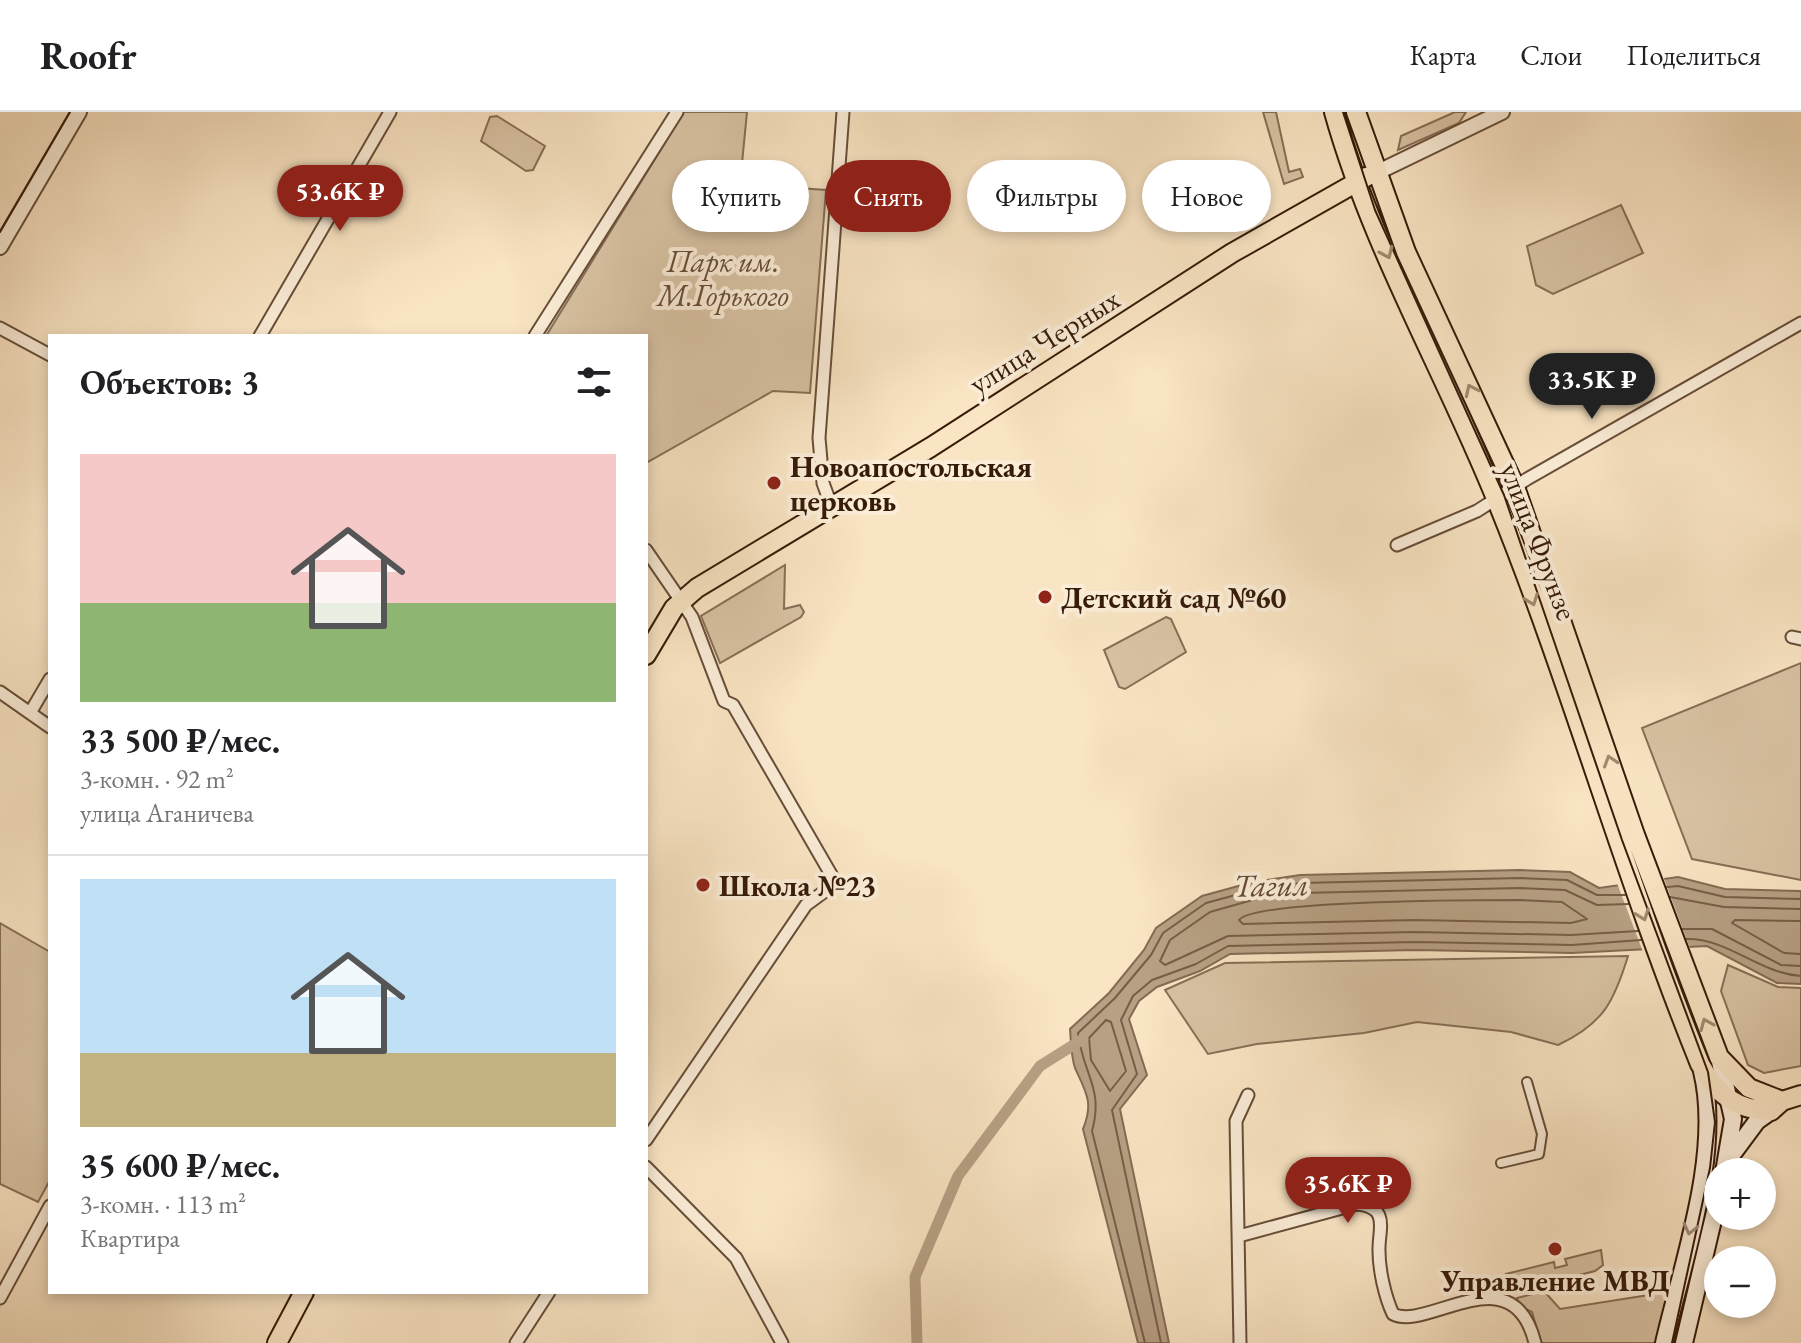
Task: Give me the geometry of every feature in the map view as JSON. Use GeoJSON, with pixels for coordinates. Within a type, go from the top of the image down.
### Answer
{"type":"FeatureCollection","features":[{"type":"Feature","properties":{"kind":"main road","name":"улица Фрунзе"},"geometry":{"type":"LineString","coordinates":[[1334,112],[1356,181],[1497,500],[1673,998],[1712,1086],[1735,1108]]}},
{"type":"Feature","properties":{"kind":"main road","name":"улица Фрунзе"},"geometry":{"type":"LineString","coordinates":[[1356,112],[1406,252],[1515,487],[1635,835],[1719,1057]]}},
{"type":"Feature","properties":{"kind":"main road","name":"улица Черных"},"geometry":{"type":"LineString","coordinates":[[648,651],[660,629],[681,602],[697,588],[931,447],[1232,253],[1356,181],[1376,173]]}},
{"type":"Feature","properties":{"kind":"main road"},"geometry":{"type":"LineString","coordinates":[[1719,1057],[1749,1088],[1774,1104]]}},
{"type":"Feature","properties":{"kind":"main road"},"geometry":{"type":"LineString","coordinates":[[1719,1057],[1735,1108],[1727,1158]]}},
{"type":"Feature","properties":{"kind":"main road"},"geometry":{"type":"LineString","coordinates":[[1664,1343],[1707,1152],[1710,1101],[1700,1064]]}},
{"type":"Feature","properties":{"kind":"main road"},"geometry":{"type":"LineString","coordinates":[[1735,1108],[1774,1104],[1801,1095]]}},
{"type":"Feature","properties":{"kind":"main road"},"geometry":{"type":"LineString","coordinates":[[1733,1158],[1757,1121],[1774,1104]]}},
{"type":"Feature","properties":{"kind":"main road"},"geometry":{"type":"LineString","coordinates":[[1707,1152],[1735,1108]]}},
{"type":"Feature","properties":{"kind":"main road"},"geometry":{"type":"LineString","coordinates":[[1684,1343],[1711,1230]]}},
{"type":"Feature","properties":{"kind":"main road"},"geometry":{"type":"LineString","coordinates":[[277,1343],[303,1294]]}},
{"type":"Feature","properties":{"kind":"street"},"geometry":{"type":"LineString","coordinates":[[0,247],[79,112]]}},
{"type":"Feature","properties":{"kind":"street"},"geometry":{"type":"LineString","coordinates":[[261,334],[390,112]]}},
{"type":"Feature","properties":{"kind":"street"},"geometry":{"type":"LineString","coordinates":[[536,334],[677,112]]}},
{"type":"Feature","properties":{"kind":"street"},"geometry":{"type":"LineString","coordinates":[[831,505],[823,483],[819,438],[843,112]]}},
{"type":"Feature","properties":{"kind":"street","name":"улица Черных"},"geometry":{"type":"LineString","coordinates":[[1376,173],[1502,112]]}},
{"type":"Feature","properties":{"kind":"street"},"geometry":{"type":"LineString","coordinates":[[1397,545],[1497,500],[1801,323]]}},
{"type":"Feature","properties":{"kind":"street"},"geometry":{"type":"LineString","coordinates":[[0,328],[48,354]]}},
{"type":"Feature","properties":{"kind":"street"},"geometry":{"type":"LineString","coordinates":[[648,553],[692,617],[722,697],[733,705],[836,883],[806,905],[648,1137]]}},
{"type":"Feature","properties":{"kind":"street"},"geometry":{"type":"LineString","coordinates":[[30,713],[48,682]]}},
{"type":"Feature","properties":{"kind":"street"},"geometry":{"type":"LineString","coordinates":[[0,692],[48,726]]}},
{"type":"Feature","properties":{"kind":"street"},"geometry":{"type":"LineString","coordinates":[[1501,1163],[1539,1154],[1542,1134],[1527,1082]]}},
{"type":"Feature","properties":{"kind":"street"},"geometry":{"type":"LineString","coordinates":[[1240,1343],[1236,1121],[1248,1095]]}},
{"type":"Feature","properties":{"kind":"street"},"geometry":{"type":"LineString","coordinates":[[648,1169],[736,1258],[782,1343]]}},
{"type":"Feature","properties":{"kind":"street"},"geometry":{"type":"LineString","coordinates":[[1239,1236],[1357,1204],[1373,1207],[1378,1213],[1384,1237],[1379,1255],[1393,1314],[1406,1316],[1485,1298],[1521,1313],[1532,1328],[1535,1343]]}},
{"type":"Feature","properties":{"kind":"street"},"geometry":{"type":"LineString","coordinates":[[0,1298],[48,1210]]}},
{"type":"Feature","properties":{"kind":"street"},"geometry":{"type":"LineString","coordinates":[[516,1343],[548,1294]]}},
{"type":"Feature","properties":{"kind":"green space","name":"Парк им. М.Горького"},"geometry":{"type":"Polygon","coordinates":[[[684,112],[747,112],[742,160],[672,160],[672,232],[809,232],[809,189],[825,190],[810,393],[773,391],[648,462],[648,334],[547,334],[684,112]]]}},
{"type":"Feature","properties":{"kind":"green space"},"geometry":{"type":"Polygon","coordinates":[[[1263,112],[1276,112],[1289,172],[1300,169],[1303,177],[1284,184],[1263,112]]]}},
{"type":"Feature","properties":{"kind":"green space"},"geometry":{"type":"Polygon","coordinates":[[[1455,112],[1466,112],[1459,123],[1398,150],[1401,136],[1455,112]]]}},
{"type":"Feature","properties":{"kind":"green space"},"geometry":{"type":"Polygon","coordinates":[[[497,116],[545,146],[533,170],[526,171],[481,141],[490,117],[497,116]]]}},
{"type":"Feature","properties":{"kind":"green space"},"geometry":{"type":"Polygon","coordinates":[[[1621,205],[1643,253],[1553,294],[1536,285],[1527,246],[1621,205]]]}},
{"type":"Feature","properties":{"kind":"green space"},"geometry":{"type":"Polygon","coordinates":[[[785,565],[784,609],[800,605],[804,612],[801,617],[720,663],[701,616],[785,565]]]}},
{"type":"Feature","properties":{"kind":"green space"},"geometry":{"type":"Polygon","coordinates":[[[1166,617],[1171,619],[1186,652],[1125,689],[1119,687],[1104,650],[1166,617]]]}},
{"type":"Feature","properties":{"kind":"green space"},"geometry":{"type":"Polygon","coordinates":[[[1801,663],[1801,880],[1692,859],[1642,728],[1801,663]]]}},
{"type":"Feature","properties":{"kind":"green space"},"geometry":{"type":"Polygon","coordinates":[[[0,923],[48,951],[48,1184],[38,1202],[0,1184],[0,923]]]}},
{"type":"Feature","properties":{"kind":"green space"},"geometry":{"type":"Polygon","coordinates":[[[1628,956],[1605,1010],[1586,1029],[1558,1045],[1511,1032],[1417,1022],[1364,1033],[1257,1044],[1208,1054],[1165,990],[1225,963],[1628,956]]]}},
{"type":"Feature","properties":{"kind":"green space"},"geometry":{"type":"Polygon","coordinates":[[[1728,965],[1778,987],[1801,988],[1801,1066],[1764,1073],[1748,1065],[1721,991],[1728,965]]]}},
{"type":"Feature","properties":{"kind":"green space"},"geometry":{"type":"Polygon","coordinates":[[[1601,1250],[1603,1265],[1595,1271],[1516,1291],[1506,1274],[1554,1262],[1555,1268],[1567,1265],[1565,1259],[1601,1250]]]}},
{"type":"Feature","properties":{"kind":"green space"},"geometry":{"type":"Polygon","coordinates":[[[1544,1291],[1560,1309],[1668,1292],[1656,1343],[1541,1343],[1532,1312],[1518,1305],[1517,1298],[1544,1291]]]}},
{"type":"Feature","properties":{"kind":"water","name":"Тагил"},"geometry":{"type":"Polygon","coordinates":[[[1520,870],[1570,872],[1599,888],[1678,877],[1725,889],[1801,891],[1801,984],[1777,983],[1707,946],[1572,953],[1415,950],[1230,954],[1200,971],[1157,987],[1139,1001],[1129,1019],[1147,1075],[1120,1109],[1169,1343],[1138,1343],[1083,1129],[1088,1105],[1074,1064],[1070,1029],[1109,993],[1144,950],[1156,928],[1202,896],[1253,882],[1300,875],[1520,870]]]}},
{"type":"Feature","properties":{"kind":"pier"},"geometry":{"type":"Polygon","coordinates":[[[1663,876],[1691,951],[1643,952],[1617,883],[1663,876]]]}},
{"type":"Feature","properties":{"kind":"waterway"},"geometry":{"type":"LineString","coordinates":[[917,1343],[915,1277],[958,1176],[1040,1066],[1083,1039]]}},
{"type":"Feature","properties":{"kind":"tram line"},"geometry":{"type":"LineString","coordinates":[[0,232],[70,112]]}},
{"type":"Feature","properties":{"kind":"tram line"},"geometry":{"type":"LineString","coordinates":[[1343,112],[1375,210],[1504,495],[1622,840],[1708,1072],[1715,1122],[1710,1168],[1672,1343]]}},
{"type":"Feature","properties":{"kind":"place","name":"Новоапостольская церковь"},"geometry":{"type":"Point","coordinates":[774,483]}},
{"type":"Feature","properties":{"kind":"place","name":"Детский сад №60"},"geometry":{"type":"Point","coordinates":[1045,597]}},
{"type":"Feature","properties":{"kind":"place","name":"Школа №23"},"geometry":{"type":"Point","coordinates":[703,885]}},
{"type":"Feature","properties":{"kind":"place","name":"Управление МВД"},"geometry":{"type":"Point","coordinates":[1555,1249]}}]}
